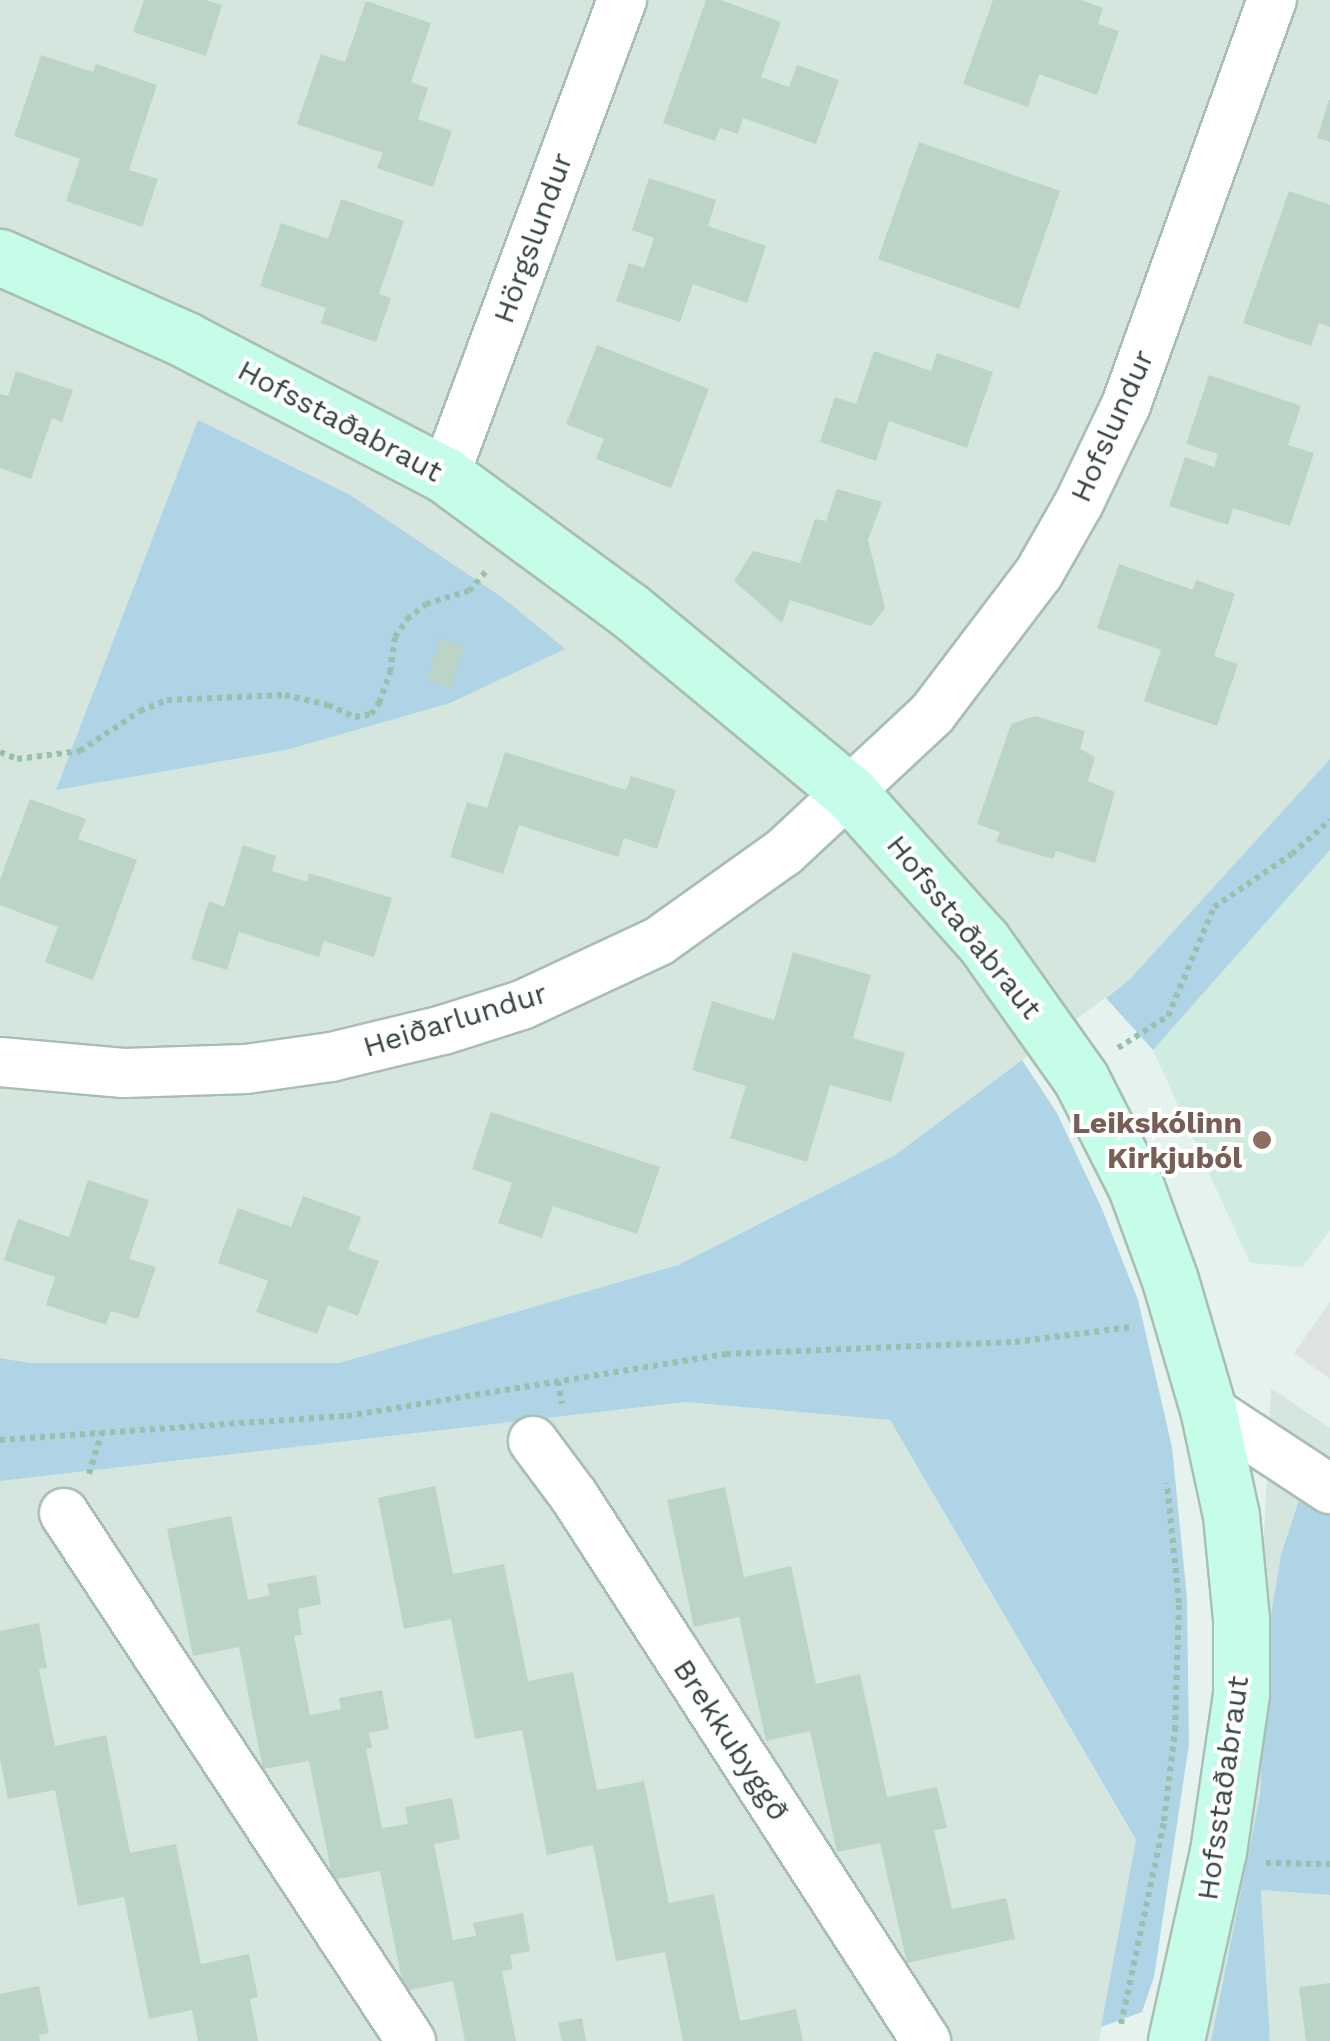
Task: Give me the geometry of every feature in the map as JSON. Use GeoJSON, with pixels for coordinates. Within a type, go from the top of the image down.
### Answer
{"type":"FeatureCollection","features":[{"type":"Feature","properties":{"kind":"street","name":"Hörgslundur"},"geometry":{"type":"LineString","coordinates":[[445,475],[622,0]]}},
{"type":"Feature","properties":{"kind":"street","name":"Hofslundur"},"geometry":{"type":"LineString","coordinates":[[850,793],[932,714],[983,652],[1039,572],[1079,503],[1126,405],[1272,0]]}},
{"type":"Feature","properties":{"kind":"street","name":"Hofsstaðabraut"},"geometry":{"type":"LineString","coordinates":[[0,257],[186,340],[445,475],[629,610],[850,793],[983,941],[1081,1079],[1136,1187],[1170,1280],[1208,1408],[1231,1515],[1241,1619],[1240,1694],[1216,1862],[1176,2041]]}},
{"type":"Feature","properties":{"kind":"street","name":"Heiðarlundur"},"geometry":{"type":"LineString","coordinates":[[0,1062],[124,1073],[246,1069],[331,1057],[459,1026],[522,1005],[659,941],[748,880],[850,793]]}},
{"type":"Feature","properties":{"kind":"street"},"geometry":{"type":"LineString","coordinates":[[1208,1408],[1330,1489]]}},
{"type":"Feature","properties":{"kind":"street","name":"Brekkubyggð"},"geometry":{"type":"LineString","coordinates":[[533,1441],[574,1496],[926,2041]]}},
{"type":"Feature","properties":{"kind":"street"},"geometry":{"type":"LineString","coordinates":[[64,1513],[411,2041]]}},
{"type":"Feature","properties":{"kind":"path"},"geometry":{"type":"LineString","coordinates":[[0,752],[17,759],[80,751],[140,711],[167,700],[285,695],[355,716],[371,714],[390,672],[395,637],[407,619],[426,604],[469,591],[487,570]]}},
{"type":"Feature","properties":{"kind":"path"},"geometry":{"type":"LineString","coordinates":[[1110,1054],[1168,1016],[1214,907],[1292,854],[1330,820]]}},
{"type":"Feature","properties":{"kind":"path"},"geometry":{"type":"LineString","coordinates":[[1128,1310],[1136,1339]]}},
{"type":"Feature","properties":{"kind":"path"},"geometry":{"type":"LineString","coordinates":[[0,1440],[347,1416],[726,1354],[1015,1342],[1132,1327]]}},
{"type":"Feature","properties":{"kind":"path"},"geometry":{"type":"LineString","coordinates":[[1121,2024],[1164,1821],[1179,1688],[1178,1588],[1165,1468]]}},
{"type":"Feature","properties":{"kind":"path"},"geometry":{"type":"LineString","coordinates":[[1216,1862],[1330,1864]]}},
{"type":"Feature","properties":{"kind":"shaded area"},"geometry":{"type":"Polygon","coordinates":[[[0,0],[1330,0],[1330,759],[1130,979],[895,1155],[678,1265],[339,1363],[30,1363],[0,1358],[0,0]]]}},
{"type":"Feature","properties":{"kind":"shaded area"},"geometry":{"type":"Polygon","coordinates":[[[198,420],[350,495],[503,598],[565,649],[450,703],[286,750],[56,790],[198,420]]]}},
{"type":"Feature","properties":{"kind":"shaded area"},"geometry":{"type":"Polygon","coordinates":[[[1330,759],[1330,850],[1153,1050],[1106,998],[1130,979],[1330,759]]]}},
{"type":"Feature","properties":{"kind":"shaded area","name":"Leikskólinn Kirkjuból"},"geometry":{"type":"Polygon","coordinates":[[[1330,850],[1330,1230],[1302,1267],[1250,1263],[1153,1050],[1330,850]]]}},
{"type":"Feature","properties":{"kind":"shaded area"},"geometry":{"type":"Polygon","coordinates":[[[1022,1060],[1057,1113],[1102,1209],[1138,1300],[1172,1447],[1187,1598],[1189,1744],[1154,1977],[1142,2012],[1101,2027],[1136,1840],[890,1420],[686,1402],[0,1481],[0,1358],[30,1363],[339,1363],[678,1265],[895,1155],[1022,1060]]]}},
{"type":"Feature","properties":{"kind":"shaded area"},"geometry":{"type":"Polygon","coordinates":[[[1330,1302],[1330,1379],[1294,1353],[1330,1302]]]}},
{"type":"Feature","properties":{"kind":"shaded area"},"geometry":{"type":"Polygon","coordinates":[[[1271,1388],[1330,1428],[1330,1512],[1267,1640],[1260,1795],[1211,2041],[1200,2041],[1254,1749],[1271,1388]]]}},
{"type":"Feature","properties":{"kind":"shaded area"},"geometry":{"type":"Polygon","coordinates":[[[686,1402],[890,1420],[1136,1841],[1099,2041],[0,2041],[0,1481],[686,1402]]]}},
{"type":"Feature","properties":{"kind":"shaded area"},"geometry":{"type":"Polygon","coordinates":[[[1302,1491],[1330,1512],[1330,1895],[1261,1890],[1270,2041],[1211,2041],[1260,1795],[1267,1640],[1281,1555],[1302,1491]]]}},
{"type":"Feature","properties":{"kind":"shaded area"},"geometry":{"type":"Polygon","coordinates":[[[1261,1890],[1330,1895],[1330,2041],[1270,2041],[1261,1890]]]}},
{"type":"Feature","properties":{"kind":"building"},"geometry":{"type":"Polygon","coordinates":[[[144,0],[205,0],[222,5],[206,56],[133,32],[144,0]]]}},
{"type":"Feature","properties":{"kind":"building"},"geometry":{"type":"Polygon","coordinates":[[[706,0],[721,0],[781,22],[761,77],[789,87],[797,65],[839,80],[816,144],[743,118],[738,134],[720,128],[715,141],[663,123],[706,0]]]}},
{"type":"Feature","properties":{"kind":"building"},"geometry":{"type":"Polygon","coordinates":[[[993,0],[1081,0],[1103,8],[1098,24],[1119,31],[1097,95],[1039,74],[1028,107],[963,84],[993,0]]]}},
{"type":"Feature","properties":{"kind":"building"},"geometry":{"type":"Polygon","coordinates":[[[366,1],[431,23],[411,82],[428,88],[418,119],[452,131],[433,187],[377,168],[383,153],[297,124],[321,54],[345,62],[366,1]]]}},
{"type":"Feature","properties":{"kind":"building"},"geometry":{"type":"Polygon","coordinates":[[[41,55],[93,72],[96,64],[157,85],[129,170],[158,179],[142,227],[66,201],[80,159],[14,136],[41,55]]]}},
{"type":"Feature","properties":{"kind":"building"},"geometry":{"type":"Polygon","coordinates":[[[1330,100],[1330,142],[1317,138],[1330,100]]]}},
{"type":"Feature","properties":{"kind":"building"},"geometry":{"type":"Polygon","coordinates":[[[919,142],[1060,191],[1019,309],[878,259],[919,142]]]}},
{"type":"Feature","properties":{"kind":"building"},"geometry":{"type":"Polygon","coordinates":[[[649,178],[716,200],[708,226],[766,246],[747,303],[693,284],[680,322],[616,301],[629,263],[644,268],[654,238],[632,230],[649,178]]]}},
{"type":"Feature","properties":{"kind":"building"},"geometry":{"type":"Polygon","coordinates":[[[1289,191],[1330,205],[1330,327],[1319,323],[1311,346],[1243,323],[1289,191]]]}},
{"type":"Feature","properties":{"kind":"building"},"geometry":{"type":"Polygon","coordinates":[[[341,199],[404,221],[379,294],[391,298],[376,342],[321,323],[326,308],[260,286],[281,223],[328,239],[341,199]]]}},
{"type":"Feature","properties":{"kind":"building"},"geometry":{"type":"Polygon","coordinates":[[[597,345],[709,389],[671,488],[596,459],[604,439],[566,424],[597,345]]]}},
{"type":"Feature","properties":{"kind":"building"},"geometry":{"type":"Polygon","coordinates":[[[874,351],[931,371],[937,353],[993,372],[967,448],[889,421],[876,461],[820,442],[835,397],[856,404],[874,351]]]}},
{"type":"Feature","properties":{"kind":"building"},"geometry":{"type":"Polygon","coordinates":[[[16,371],[73,390],[62,422],[52,418],[31,479],[0,468],[0,394],[8,396],[16,371]]]}},
{"type":"Feature","properties":{"kind":"building"},"geometry":{"type":"Polygon","coordinates":[[[1209,375],[1301,406],[1288,445],[1314,453],[1290,526],[1233,508],[1228,525],[1169,506],[1185,457],[1214,467],[1218,454],[1186,444],[1209,375]]]}},
{"type":"Feature","properties":{"kind":"building"},"geometry":{"type":"Polygon","coordinates":[[[837,489],[882,502],[868,540],[885,608],[871,626],[790,600],[782,623],[734,581],[753,551],[800,563],[815,519],[826,521],[837,489]]]}},
{"type":"Feature","properties":{"kind":"building"},"geometry":{"type":"Polygon","coordinates":[[[1119,564],[1193,590],[1196,580],[1235,594],[1214,656],[1238,664],[1217,726],[1144,701],[1161,650],[1097,628],[1119,564]]]}},
{"type":"Feature","properties":{"kind":"building"},"geometry":{"type":"Polygon","coordinates":[[[440,639],[464,646],[451,688],[427,681],[440,639]]]}},
{"type":"Feature","properties":{"kind":"building"},"geometry":{"type":"Polygon","coordinates":[[[1035,716],[1085,731],[1080,749],[1095,757],[1088,781],[1115,792],[1095,863],[1056,851],[1053,859],[996,842],[1000,832],[977,824],[1011,724],[1035,716]]]}},
{"type":"Feature","properties":{"kind":"building"},"geometry":{"type":"Polygon","coordinates":[[[505,752],[626,790],[631,776],[676,790],[657,849],[624,838],[618,857],[519,825],[503,874],[450,857],[467,802],[487,808],[505,752]]]}},
{"type":"Feature","properties":{"kind":"building"},"geometry":{"type":"Polygon","coordinates":[[[30,799],[86,819],[78,839],[137,860],[93,980],[45,962],[58,927],[0,905],[0,880],[30,799]]]}},
{"type":"Feature","properties":{"kind":"building"},"geometry":{"type":"Polygon","coordinates":[[[243,845],[276,856],[272,871],[307,882],[309,873],[392,898],[374,957],[324,941],[319,957],[239,932],[227,970],[191,959],[209,901],[224,907],[243,845]]]}},
{"type":"Feature","properties":{"kind":"building"},"geometry":{"type":"Polygon","coordinates":[[[793,952],[871,975],[853,1038],[905,1053],[891,1102],[830,1085],[807,1162],[730,1138],[746,1086],[692,1070],[712,1001],[774,1020],[793,952]]]}},
{"type":"Feature","properties":{"kind":"building"},"geometry":{"type":"Polygon","coordinates":[[[491,1112],[660,1167],[637,1234],[553,1206],[542,1238],[498,1223],[512,1183],[472,1169],[491,1112]]]}},
{"type":"Feature","properties":{"kind":"building"},"geometry":{"type":"Polygon","coordinates":[[[88,1180],[149,1200],[129,1259],[156,1267],[138,1319],[111,1311],[106,1325],[46,1305],[55,1277],[4,1260],[18,1219],[69,1237],[88,1180]]]}},
{"type":"Feature","properties":{"kind":"building"},"geometry":{"type":"Polygon","coordinates":[[[303,1196],[361,1217],[348,1250],[379,1261],[358,1316],[328,1305],[317,1334],[256,1312],[268,1281],[218,1263],[238,1208],[291,1227],[303,1196]]]}},
{"type":"Feature","properties":{"kind":"building"},"geometry":{"type":"Polygon","coordinates":[[[435,1486],[453,1574],[504,1564],[528,1681],[573,1672],[597,1790],[644,1781],[669,1903],[714,1894],[740,2021],[796,2009],[803,2041],[683,2041],[665,1952],[616,1961],[593,1845],[547,1855],[522,1730],[475,1739],[451,1619],[404,1629],[378,1498],[435,1486]]]}},
{"type":"Feature","properties":{"kind":"building"},"geometry":{"type":"Polygon","coordinates":[[[725,1487],[744,1577],[791,1566],[816,1684],[860,1674],[887,1797],[937,1787],[947,1828],[934,1830],[952,1909],[1006,1898],[1015,1939],[907,1963],[880,1843],[837,1852],[810,1731],[766,1741],[739,1617],[694,1627],[667,1500],[725,1487]]]}},
{"type":"Feature","properties":{"kind":"building"},"geometry":{"type":"Polygon","coordinates":[[[231,1516],[248,1600],[270,1595],[267,1584],[316,1575],[321,1604],[298,1609],[302,1635],[294,1636],[310,1715],[341,1709],[339,1698],[382,1690],[389,1729],[369,1733],[372,1748],[366,1749],[382,1828],[408,1824],[405,1807],[452,1798],[460,1839],[434,1844],[453,1940],[476,1936],[473,1923],[523,1913],[530,1951],[510,1955],[513,1969],[502,1971],[516,2041],[465,2041],[453,1981],[404,1991],[380,1871],[333,1880],[309,1761],[263,1769],[239,1647],[193,1656],[167,1529],[231,1516]]]}},
{"type":"Feature","properties":{"kind":"building"},"geometry":{"type":"Polygon","coordinates":[[[39,1623],[47,1668],[39,1669],[55,1746],[106,1735],[130,1853],[176,1844],[201,1964],[249,1954],[258,1997],[250,1999],[258,2041],[198,2041],[192,2010],[149,2019],[124,1897],[78,1906],[55,1790],[8,1799],[0,1759],[0,1631],[39,1623]]]}},
{"type":"Feature","properties":{"kind":"building"},"geometry":{"type":"Polygon","coordinates":[[[1330,1983],[1330,2041],[1306,2041],[1299,1987],[1330,1983]]]}},
{"type":"Feature","properties":{"kind":"building"},"geometry":{"type":"Polygon","coordinates":[[[39,1986],[49,2033],[39,2035],[40,2041],[0,2041],[0,1994],[39,1986]]]}},
{"type":"Feature","properties":{"kind":"building"},"geometry":{"type":"Polygon","coordinates":[[[582,2018],[586,2041],[562,2041],[558,2023],[582,2018]]]}},
{"type":"Feature","properties":{"kind":"place","name":"Leikskólinn Kirkjuból"},"geometry":{"type":"Point","coordinates":[1262,1140]}}]}
